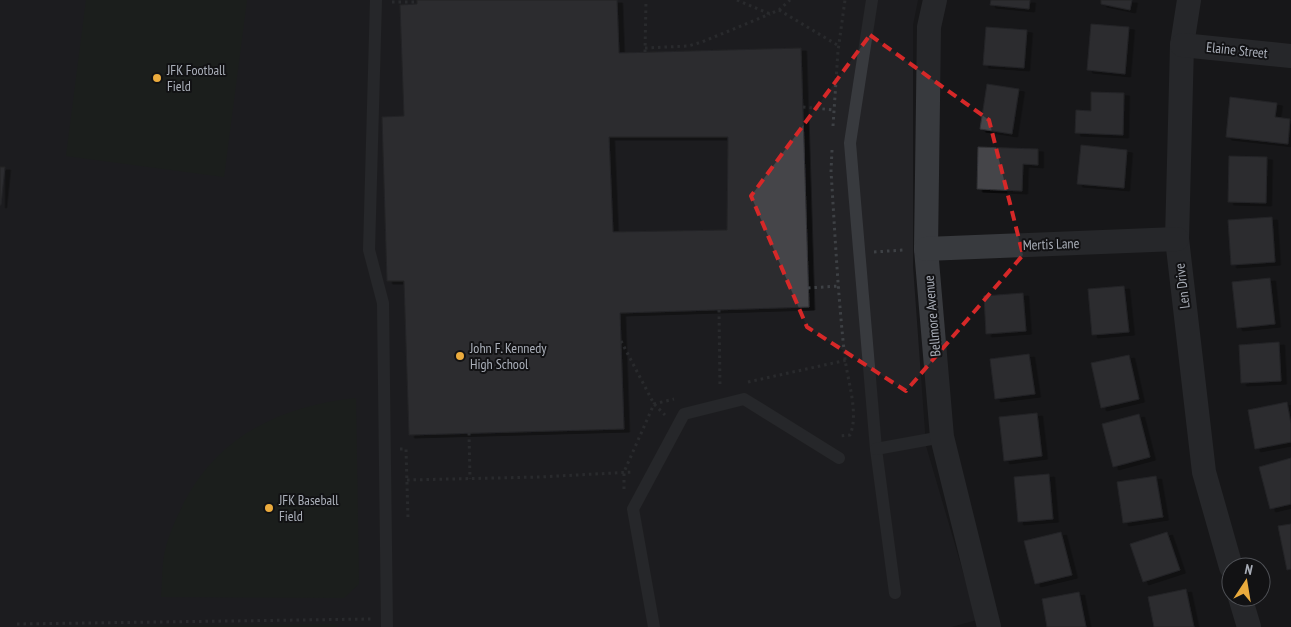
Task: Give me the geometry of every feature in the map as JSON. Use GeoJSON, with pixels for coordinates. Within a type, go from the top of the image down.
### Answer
{"type":"FeatureCollection","features":[{"type":"Feature","properties":{"kind":"street","name":"Bellmore Avenue"},"geometry":{"type":"LineString","coordinates":[[935,0],[929,27],[916,249],[942,437],[988,627]]}},
{"type":"Feature","properties":{"kind":"street","name":"Len Drive"},"geometry":{"type":"LineString","coordinates":[[1190,0],[1182,45],[1177,239],[1204,472],[1228,557]]}},
{"type":"Feature","properties":{"kind":"street","name":"Elaine Street"},"geometry":{"type":"LineString","coordinates":[[1182,45],[1291,56]]}},
{"type":"Feature","properties":{"kind":"street","name":"Mertis Lane"},"geometry":{"type":"LineString","coordinates":[[916,249],[1177,239]]}},
{"type":"Feature","properties":{"kind":"street"},"geometry":{"type":"LineString","coordinates":[[1243,607],[1249,627]]}},
{"type":"Feature","properties":{"kind":"lane"},"geometry":{"type":"LineString","coordinates":[[872,0],[850,143],[876,449],[894,593]]}},
{"type":"Feature","properties":{"kind":"lane"},"geometry":{"type":"LineString","coordinates":[[376,1],[369,250],[383,303],[387,623]]}},
{"type":"Feature","properties":{"kind":"lane"},"geometry":{"type":"LineString","coordinates":[[654,627],[633,509],[684,414],[744,399],[839,458]]}},
{"type":"Feature","properties":{"kind":"lane"},"geometry":{"type":"LineString","coordinates":[[876,449],[942,437]]}},
{"type":"Feature","properties":{"kind":"path"},"geometry":{"type":"LineString","coordinates":[[376,1],[414,2],[414,0]]}},
{"type":"Feature","properties":{"kind":"path"},"geometry":{"type":"LineString","coordinates":[[646,0],[646,52]]}},
{"type":"Feature","properties":{"kind":"path"},"geometry":{"type":"LineString","coordinates":[[737,0],[770,14]]}},
{"type":"Feature","properties":{"kind":"path"},"geometry":{"type":"LineString","coordinates":[[645,48],[688,46],[702,42],[779,10],[790,0]]}},
{"type":"Feature","properties":{"kind":"path"},"geometry":{"type":"LineString","coordinates":[[833,127],[839,46],[845,0]]}},
{"type":"Feature","properties":{"kind":"path"},"geometry":{"type":"LineString","coordinates":[[779,10],[839,46]]}},
{"type":"Feature","properties":{"kind":"path"},"geometry":{"type":"LineString","coordinates":[[803,107],[834,110]]}},
{"type":"Feature","properties":{"kind":"path"},"geometry":{"type":"LineString","coordinates":[[832,145],[830,171],[839,286],[845,360],[854,418],[850,435],[844,437],[833,434]]}},
{"type":"Feature","properties":{"kind":"path"},"geometry":{"type":"LineString","coordinates":[[869,252],[916,249]]}},
{"type":"Feature","properties":{"kind":"path"},"geometry":{"type":"LineString","coordinates":[[808,288],[839,286]]}},
{"type":"Feature","properties":{"kind":"path"},"geometry":{"type":"LineString","coordinates":[[719,310],[720,389]]}},
{"type":"Feature","properties":{"kind":"path"},"geometry":{"type":"LineString","coordinates":[[621,341],[654,404],[669,419]]}},
{"type":"Feature","properties":{"kind":"path"},"geometry":{"type":"LineString","coordinates":[[749,382],[757,387]]}},
{"type":"Feature","properties":{"kind":"path"},"geometry":{"type":"LineString","coordinates":[[469,433],[470,478]]}},
{"type":"Feature","properties":{"kind":"path"},"geometry":{"type":"LineString","coordinates":[[407,480],[539,477],[654,471]]}},
{"type":"Feature","properties":{"kind":"path"},"geometry":{"type":"LineString","coordinates":[[17,624],[387,623]]}},
{"type":"Feature","properties":{"kind":"highlighted area"},"geometry":{"type":"Polygon","coordinates":[[[870,35],[989,120],[1023,255],[906,391],[807,327],[751,196],[870,35]]]}},
{"type":"Feature","properties":{"kind":"shaded area","name":"John F. Kennedy High School"},"geometry":{"type":"Polygon","coordinates":[[[0,0],[918,0],[913,25],[913,266],[926,446],[977,620],[951,627],[0,627],[0,0]]]}},
{"type":"Feature","properties":{"kind":"shaded area","name":"JFK Football Field"},"geometry":{"type":"Polygon","coordinates":[[[86,0],[247,0],[224,177],[66,156],[86,0]]]}},
{"type":"Feature","properties":{"kind":"shaded area","name":"JFK Baseball Field"},"geometry":{"type":"Polygon","coordinates":[[[356,398],[359,584],[344,598],[161,597],[163,563],[170,535],[181,509],[195,484],[212,462],[231,444],[276,418],[328,402],[356,398]]]}},
{"type":"Feature","properties":{"kind":"shaded area"},"geometry":{"type":"Polygon","coordinates":[[[337,624],[337,627],[31,627],[337,624]]]}},
{"type":"Feature","properties":{"kind":"building"},"geometry":{"type":"Polygon","coordinates":[[[417,0],[617,0],[619,53],[801,48],[809,307],[620,313],[624,429],[409,435],[404,281],[387,281],[382,117],[404,116],[400,5],[417,4],[417,0]],[[609,137],[613,232],[727,230],[728,137],[609,137]]]}},
{"type":"Feature","properties":{"kind":"building"},"geometry":{"type":"Polygon","coordinates":[[[991,0],[1030,0],[1029,9],[990,5],[991,0]]]}},
{"type":"Feature","properties":{"kind":"building"},"geometry":{"type":"Polygon","coordinates":[[[1101,0],[1132,0],[1130,10],[1101,4],[1101,0]]]}},
{"type":"Feature","properties":{"kind":"building"},"geometry":{"type":"Polygon","coordinates":[[[1091,24],[1129,27],[1125,74],[1087,70],[1091,24]]]}},
{"type":"Feature","properties":{"kind":"building"},"geometry":{"type":"Polygon","coordinates":[[[986,27],[1027,30],[1024,68],[983,65],[986,27]]]}},
{"type":"Feature","properties":{"kind":"building"},"geometry":{"type":"Polygon","coordinates":[[[987,84],[1019,89],[1012,134],[980,129],[987,84]]]}},
{"type":"Feature","properties":{"kind":"building"},"geometry":{"type":"Polygon","coordinates":[[[1091,92],[1124,93],[1123,135],[1075,133],[1076,110],[1091,111],[1091,92]]]}},
{"type":"Feature","properties":{"kind":"building"},"geometry":{"type":"Polygon","coordinates":[[[1230,97],[1277,103],[1275,117],[1290,119],[1288,144],[1226,137],[1230,97]]]}},
{"type":"Feature","properties":{"kind":"building"},"geometry":{"type":"Polygon","coordinates":[[[1081,145],[1127,150],[1124,188],[1077,184],[1081,145]]]}},
{"type":"Feature","properties":{"kind":"building"},"geometry":{"type":"Polygon","coordinates":[[[978,147],[1038,149],[1038,165],[1023,164],[1022,191],[977,189],[978,147]]]}},
{"type":"Feature","properties":{"kind":"building"},"geometry":{"type":"Polygon","coordinates":[[[1229,156],[1267,157],[1266,203],[1228,202],[1229,156]]]}},
{"type":"Feature","properties":{"kind":"building"},"geometry":{"type":"Polygon","coordinates":[[[0,167],[5,167],[1,205],[0,205],[0,167]]]}},
{"type":"Feature","properties":{"kind":"building"},"geometry":{"type":"Polygon","coordinates":[[[1272,217],[1275,262],[1231,265],[1228,220],[1272,217]]]}},
{"type":"Feature","properties":{"kind":"building"},"geometry":{"type":"Polygon","coordinates":[[[1270,278],[1275,324],[1237,328],[1232,282],[1270,278]]]}},
{"type":"Feature","properties":{"kind":"building"},"geometry":{"type":"Polygon","coordinates":[[[1124,286],[1129,332],[1092,335],[1088,289],[1124,286]]]}},
{"type":"Feature","properties":{"kind":"building"},"geometry":{"type":"Polygon","coordinates":[[[1023,293],[1026,331],[986,334],[984,296],[1023,293]]]}},
{"type":"Feature","properties":{"kind":"building"},"geometry":{"type":"Polygon","coordinates":[[[1279,342],[1281,381],[1241,383],[1239,345],[1279,342]]]}},
{"type":"Feature","properties":{"kind":"building"},"geometry":{"type":"Polygon","coordinates":[[[1029,354],[1035,394],[995,399],[990,359],[1029,354]]]}},
{"type":"Feature","properties":{"kind":"building"},"geometry":{"type":"Polygon","coordinates":[[[1129,355],[1139,399],[1101,408],[1091,363],[1129,355]]]}},
{"type":"Feature","properties":{"kind":"building"},"geometry":{"type":"Polygon","coordinates":[[[1287,402],[1291,424],[1291,442],[1255,449],[1248,410],[1287,402]]]}},
{"type":"Feature","properties":{"kind":"building"},"geometry":{"type":"Polygon","coordinates":[[[1037,413],[1042,456],[1004,461],[999,417],[1037,413]]]}},
{"type":"Feature","properties":{"kind":"building"},"geometry":{"type":"Polygon","coordinates":[[[1139,414],[1150,457],[1113,467],[1102,424],[1139,414]]]}},
{"type":"Feature","properties":{"kind":"building"},"geometry":{"type":"Polygon","coordinates":[[[1291,458],[1291,504],[1270,509],[1259,467],[1291,458]]]}},
{"type":"Feature","properties":{"kind":"building"},"geometry":{"type":"Polygon","coordinates":[[[1049,474],[1053,519],[1018,522],[1014,477],[1049,474]]]}},
{"type":"Feature","properties":{"kind":"building"},"geometry":{"type":"Polygon","coordinates":[[[1156,476],[1163,517],[1123,523],[1117,482],[1156,476]]]}},
{"type":"Feature","properties":{"kind":"building"},"geometry":{"type":"Polygon","coordinates":[[[1291,524],[1291,569],[1287,570],[1278,526],[1291,524]]]}},
{"type":"Feature","properties":{"kind":"building"},"geometry":{"type":"Polygon","coordinates":[[[1061,532],[1072,575],[1035,584],[1024,541],[1061,532]]]}},
{"type":"Feature","properties":{"kind":"building"},"geometry":{"type":"Polygon","coordinates":[[[1167,532],[1180,570],[1143,582],[1130,544],[1167,532]]]}},
{"type":"Feature","properties":{"kind":"building"},"geometry":{"type":"Polygon","coordinates":[[[1186,589],[1194,627],[1154,627],[1148,597],[1186,589]]]}},
{"type":"Feature","properties":{"kind":"building"},"geometry":{"type":"Polygon","coordinates":[[[1079,592],[1086,627],[1047,627],[1042,599],[1079,592]]]}},
{"type":"Feature","properties":{"kind":"place","name":"JFK Football Field"},"geometry":{"type":"Point","coordinates":[157,78]}},
{"type":"Feature","properties":{"kind":"place","name":"John F. Kennedy High School"},"geometry":{"type":"Point","coordinates":[460,356]}},
{"type":"Feature","properties":{"kind":"place","name":"JFK Baseball Field"},"geometry":{"type":"Point","coordinates":[269,508]}}]}
